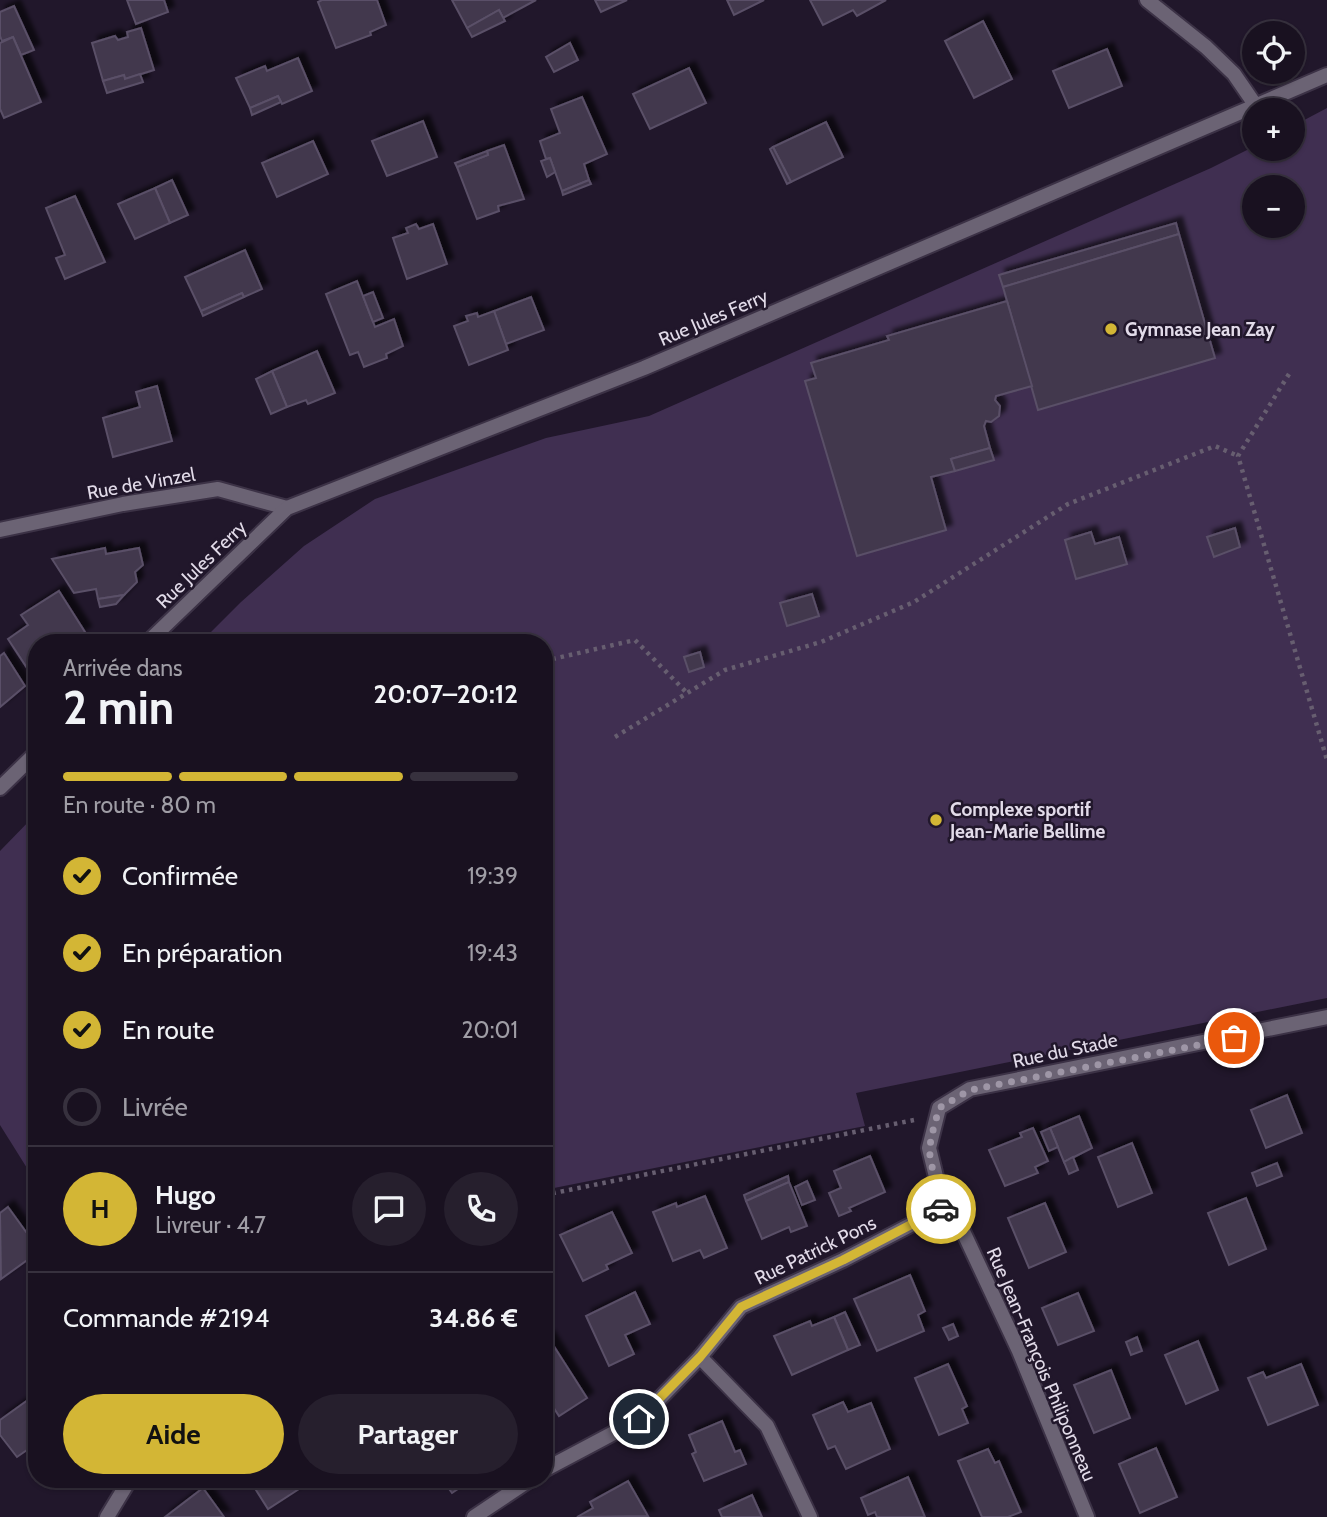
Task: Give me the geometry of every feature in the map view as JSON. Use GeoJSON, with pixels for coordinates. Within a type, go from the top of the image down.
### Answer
{"type":"FeatureCollection","features":[{"type":"Feature","properties":{"kind":"street"},"geometry":{"type":"LineString","coordinates":[[1147,0],[1206,47],[1234,74],[1250,98]]}},
{"type":"Feature","properties":{"kind":"street","name":"Rue Jules Ferry"},"geometry":{"type":"LineString","coordinates":[[1274,98],[1327,75]]}},
{"type":"Feature","properties":{"kind":"street","name":"Rue Jules Ferry"},"geometry":{"type":"LineString","coordinates":[[156,634],[287,509],[644,368],[1242,112]]}},
{"type":"Feature","properties":{"kind":"street","name":"Rue de Vinzel"},"geometry":{"type":"LineString","coordinates":[[0,530],[123,504],[218,489],[287,509]]}},
{"type":"Feature","properties":{"kind":"street"},"geometry":{"type":"LineString","coordinates":[[0,788],[28,761]]}},
{"type":"Feature","properties":{"kind":"street","name":"Rue du Stade"},"geometry":{"type":"LineString","coordinates":[[938,1112],[970,1090],[1327,1017]]}},
{"type":"Feature","properties":{"kind":"street","name":"Rue Jean-François Philiponneau"},"geometry":{"type":"LineString","coordinates":[[938,1112],[929,1148],[938,1185],[1019,1351],[1087,1517]]}},
{"type":"Feature","properties":{"kind":"street","name":"Rue Patrick Pons"},"geometry":{"type":"LineString","coordinates":[[553,1465],[639,1419],[700,1357],[741,1307],[843,1260],[949,1205]]}},
{"type":"Feature","properties":{"kind":"street"},"geometry":{"type":"LineString","coordinates":[[700,1357],[767,1426],[810,1517]]}},
{"type":"Feature","properties":{"kind":"street"},"geometry":{"type":"LineString","coordinates":[[107,1517],[125,1488]]}},
{"type":"Feature","properties":{"kind":"street"},"geometry":{"type":"LineString","coordinates":[[474,1517],[518,1488]]}},
{"type":"Feature","properties":{"kind":"path"},"geometry":{"type":"LineString","coordinates":[[1289,374],[1238,456],[1327,760]]}},
{"type":"Feature","properties":{"kind":"path"},"geometry":{"type":"LineString","coordinates":[[615,737],[725,670],[821,642],[914,601],[1068,504],[1215,446],[1238,456]]}},
{"type":"Feature","properties":{"kind":"path"},"geometry":{"type":"LineString","coordinates":[[553,659],[635,640],[687,693]]}},
{"type":"Feature","properties":{"kind":"path"},"geometry":{"type":"LineString","coordinates":[[553,1193],[938,1112]]}},
{"type":"Feature","properties":{"kind":"shaded area","name":"Complexe sportif Jean-Marie Bellime"},"geometry":{"type":"Polygon","coordinates":[[[1327,108],[1327,998],[856,1093],[865,1126],[553,1188],[553,634],[209,634],[304,546],[375,499],[546,438],[649,416],[1242,152],[1242,161],[1305,161],[1305,120],[1327,108]]]}},
{"type":"Feature","properties":{"kind":"shaded area"},"geometry":{"type":"Polygon","coordinates":[[[28,822],[28,1170],[0,1125],[0,851],[28,822]]]}},
{"type":"Feature","properties":{"kind":"building"},"geometry":{"type":"Polygon","coordinates":[[[127,0],[164,0],[168,12],[136,24],[127,0]]]}},
{"type":"Feature","properties":{"kind":"building"},"geometry":{"type":"Polygon","coordinates":[[[377,0],[386,25],[370,32],[371,35],[336,48],[318,2],[377,0]]]}},
{"type":"Feature","properties":{"kind":"building"},"geometry":{"type":"Polygon","coordinates":[[[452,0],[536,0],[503,18],[499,10],[467,28],[452,0]]]}},
{"type":"Feature","properties":{"kind":"building"},"geometry":{"type":"Polygon","coordinates":[[[595,0],[627,0],[601,12],[595,0]]]}},
{"type":"Feature","properties":{"kind":"building"},"geometry":{"type":"Polygon","coordinates":[[[727,0],[764,0],[734,15],[727,0]]]}},
{"type":"Feature","properties":{"kind":"building"},"geometry":{"type":"Polygon","coordinates":[[[810,0],[886,0],[857,16],[853,10],[823,25],[810,0]]]}},
{"type":"Feature","properties":{"kind":"building"},"geometry":{"type":"Polygon","coordinates":[[[14,6],[34,50],[21,55],[13,37],[2,41],[0,36],[0,12],[14,6]]]}},
{"type":"Feature","properties":{"kind":"building"},"geometry":{"type":"Polygon","coordinates":[[[499,10],[505,21],[472,37],[467,28],[499,10]]]}},
{"type":"Feature","properties":{"kind":"building"},"geometry":{"type":"Polygon","coordinates":[[[983,21],[1012,79],[974,98],[945,41],[983,21]]]}},
{"type":"Feature","properties":{"kind":"building"},"geometry":{"type":"Polygon","coordinates":[[[141,28],[154,70],[125,79],[124,75],[103,81],[92,43],[115,36],[118,40],[128,37],[127,32],[141,28]]]}},
{"type":"Feature","properties":{"kind":"building"},"geometry":{"type":"Polygon","coordinates":[[[13,37],[41,102],[4,118],[0,109],[0,43],[13,37]]]}},
{"type":"Feature","properties":{"kind":"building"},"geometry":{"type":"Polygon","coordinates":[[[570,43],[578,60],[554,72],[546,57],[570,43]]]}},
{"type":"Feature","properties":{"kind":"building"},"geometry":{"type":"Polygon","coordinates":[[[1107,49],[1122,86],[1069,108],[1053,71],[1107,49]]]}},
{"type":"Feature","properties":{"kind":"building"},"geometry":{"type":"Polygon","coordinates":[[[298,58],[312,91],[282,104],[278,96],[250,108],[236,78],[265,66],[267,71],[298,58]]]}},
{"type":"Feature","properties":{"kind":"building"},"geometry":{"type":"Polygon","coordinates":[[[689,68],[706,103],[650,129],[633,94],[689,68]]]}},
{"type":"Feature","properties":{"kind":"building"},"geometry":{"type":"Polygon","coordinates":[[[140,74],[143,82],[107,93],[103,81],[124,75],[125,79],[140,74]]]}},
{"type":"Feature","properties":{"kind":"building"},"geometry":{"type":"Polygon","coordinates":[[[278,96],[281,102],[252,115],[250,108],[278,96]]]}},
{"type":"Feature","properties":{"kind":"building"},"geometry":{"type":"Polygon","coordinates":[[[582,97],[607,154],[584,164],[589,180],[562,191],[550,158],[546,159],[540,141],[560,133],[551,109],[582,97]]]}},
{"type":"Feature","properties":{"kind":"building"},"geometry":{"type":"Polygon","coordinates":[[[423,121],[437,157],[387,176],[372,141],[423,121]]]}},
{"type":"Feature","properties":{"kind":"building"},"geometry":{"type":"Polygon","coordinates":[[[826,122],[843,157],[791,182],[773,147],[826,122]]]}},
{"type":"Feature","properties":{"kind":"building"},"geometry":{"type":"Polygon","coordinates":[[[313,141],[328,174],[277,197],[262,163],[313,141]]]}},
{"type":"Feature","properties":{"kind":"building"},"geometry":{"type":"Polygon","coordinates":[[[504,145],[524,199],[498,206],[499,211],[477,219],[457,167],[488,155],[487,151],[504,145]]]}},
{"type":"Feature","properties":{"kind":"building"},"geometry":{"type":"Polygon","coordinates":[[[773,147],[791,182],[787,184],[770,149],[773,147]]]}},
{"type":"Feature","properties":{"kind":"building"},"geometry":{"type":"Polygon","coordinates":[[[487,151],[488,155],[457,167],[455,163],[487,151]]]}},
{"type":"Feature","properties":{"kind":"building"},"geometry":{"type":"Polygon","coordinates":[[[550,158],[555,172],[547,177],[541,161],[550,158]]]}},
{"type":"Feature","properties":{"kind":"building"},"geometry":{"type":"Polygon","coordinates":[[[172,180],[188,215],[170,223],[155,188],[172,180]]]}},
{"type":"Feature","properties":{"kind":"building"},"geometry":{"type":"Polygon","coordinates":[[[589,180],[591,184],[563,195],[562,191],[589,180]]]}},
{"type":"Feature","properties":{"kind":"building"},"geometry":{"type":"Polygon","coordinates":[[[155,188],[170,223],[135,239],[118,204],[155,188]]]}},
{"type":"Feature","properties":{"kind":"building"},"geometry":{"type":"Polygon","coordinates":[[[75,196],[105,262],[65,279],[56,258],[65,255],[46,208],[75,196]]]}},
{"type":"Feature","properties":{"kind":"building"},"geometry":{"type":"Polygon","coordinates":[[[1176,223],[1179,234],[1003,287],[999,275],[1176,223]]]}},
{"type":"Feature","properties":{"kind":"building"},"geometry":{"type":"Polygon","coordinates":[[[416,224],[419,229],[433,224],[447,264],[407,279],[393,238],[408,233],[406,228],[416,224]]]}},
{"type":"Feature","properties":{"kind":"building","name":"Gymnase Jean Zay"},"geometry":{"type":"Polygon","coordinates":[[[1179,234],[1215,358],[1038,410],[1003,287],[1179,234]]]}},
{"type":"Feature","properties":{"kind":"building"},"geometry":{"type":"Polygon","coordinates":[[[245,250],[262,289],[244,297],[242,293],[201,311],[185,277],[245,250]]]}},
{"type":"Feature","properties":{"kind":"building"},"geometry":{"type":"Polygon","coordinates":[[[357,281],[375,327],[394,319],[403,346],[386,354],[387,358],[364,367],[358,352],[350,355],[326,294],[357,281]]]}},
{"type":"Feature","properties":{"kind":"building"},"geometry":{"type":"Polygon","coordinates":[[[373,292],[383,318],[373,322],[363,296],[373,292]]]}},
{"type":"Feature","properties":{"kind":"building"},"geometry":{"type":"Polygon","coordinates":[[[242,293],[244,297],[203,316],[201,311],[242,293]]]}},
{"type":"Feature","properties":{"kind":"building"},"geometry":{"type":"Polygon","coordinates":[[[531,297],[544,330],[506,344],[494,311],[531,297]]]}},
{"type":"Feature","properties":{"kind":"building"},"geometry":{"type":"Polygon","coordinates":[[[1007,301],[1032,386],[996,396],[995,400],[1000,406],[999,416],[991,422],[986,421],[984,426],[990,448],[951,459],[955,471],[931,477],[946,530],[857,556],[805,381],[816,378],[811,363],[889,340],[887,336],[1007,301]]]}},
{"type":"Feature","properties":{"kind":"building"},"geometry":{"type":"Polygon","coordinates":[[[494,311],[508,350],[469,365],[454,326],[468,321],[466,316],[477,313],[478,317],[494,311]]]}},
{"type":"Feature","properties":{"kind":"building"},"geometry":{"type":"Polygon","coordinates":[[[317,351],[335,393],[308,404],[306,400],[287,407],[272,371],[317,351]]]}},
{"type":"Feature","properties":{"kind":"building"},"geometry":{"type":"Polygon","coordinates":[[[272,371],[287,407],[271,414],[256,379],[272,371]]]}},
{"type":"Feature","properties":{"kind":"building"},"geometry":{"type":"Polygon","coordinates":[[[157,386],[172,441],[113,457],[103,418],[140,407],[136,392],[157,386]]]}},
{"type":"Feature","properties":{"kind":"building"},"geometry":{"type":"Polygon","coordinates":[[[990,448],[994,460],[955,471],[951,459],[990,448]]]}},
{"type":"Feature","properties":{"kind":"building"},"geometry":{"type":"Polygon","coordinates":[[[1235,528],[1240,547],[1214,557],[1207,537],[1235,528]]]}},
{"type":"Feature","properties":{"kind":"building"},"geometry":{"type":"Polygon","coordinates":[[[1091,532],[1095,544],[1119,537],[1127,564],[1076,579],[1065,540],[1091,532]]]}},
{"type":"Feature","properties":{"kind":"building"},"geometry":{"type":"Polygon","coordinates":[[[105,548],[106,554],[139,548],[143,565],[135,572],[137,582],[124,595],[98,599],[96,589],[74,593],[52,559],[105,548]]]}},
{"type":"Feature","properties":{"kind":"building"},"geometry":{"type":"Polygon","coordinates":[[[59,591],[85,632],[28,634],[28,669],[8,639],[28,625],[21,615],[59,591]]]}},
{"type":"Feature","properties":{"kind":"building"},"geometry":{"type":"Polygon","coordinates":[[[812,594],[819,616],[787,626],[780,603],[812,594]]]}},
{"type":"Feature","properties":{"kind":"building"},"geometry":{"type":"Polygon","coordinates":[[[124,595],[116,604],[100,607],[98,599],[124,595]]]}},
{"type":"Feature","properties":{"kind":"building"},"geometry":{"type":"Polygon","coordinates":[[[700,652],[704,667],[689,672],[684,657],[700,652]]]}},
{"type":"Feature","properties":{"kind":"building"},"geometry":{"type":"Polygon","coordinates":[[[4,653],[25,686],[0,707],[0,656],[4,653]]]}},
{"type":"Feature","properties":{"kind":"building"},"geometry":{"type":"Polygon","coordinates":[[[1287,1095],[1302,1133],[1266,1148],[1251,1110],[1287,1095]]]}},
{"type":"Feature","properties":{"kind":"building"},"geometry":{"type":"Polygon","coordinates":[[[1079,1116],[1092,1148],[1064,1162],[1050,1128],[1079,1116]]]}},
{"type":"Feature","properties":{"kind":"building"},"geometry":{"type":"Polygon","coordinates":[[[1033,1128],[1048,1161],[1035,1167],[1038,1173],[1005,1186],[989,1150],[1022,1137],[1020,1133],[1033,1128]]]}},
{"type":"Feature","properties":{"kind":"building"},"geometry":{"type":"Polygon","coordinates":[[[1050,1128],[1058,1147],[1049,1151],[1041,1132],[1050,1128]]]}},
{"type":"Feature","properties":{"kind":"building"},"geometry":{"type":"Polygon","coordinates":[[[1132,1143],[1152,1193],[1118,1207],[1098,1157],[1132,1143]]]}},
{"type":"Feature","properties":{"kind":"building"},"geometry":{"type":"Polygon","coordinates":[[[870,1156],[885,1192],[849,1208],[851,1211],[839,1216],[829,1193],[841,1188],[834,1171],[870,1156]]]}},
{"type":"Feature","properties":{"kind":"building"},"geometry":{"type":"Polygon","coordinates":[[[1073,1157],[1078,1170],[1069,1174],[1064,1162],[1073,1157]]]}},
{"type":"Feature","properties":{"kind":"building"},"geometry":{"type":"Polygon","coordinates":[[[1277,1163],[1282,1176],[1257,1186],[1252,1173],[1277,1163]]]}},
{"type":"Feature","properties":{"kind":"building"},"geometry":{"type":"Polygon","coordinates":[[[788,1176],[789,1182],[746,1201],[744,1195],[788,1176]]]}},
{"type":"Feature","properties":{"kind":"building"},"geometry":{"type":"Polygon","coordinates":[[[807,1181],[815,1200],[802,1205],[795,1187],[807,1181]]]}},
{"type":"Feature","properties":{"kind":"building"},"geometry":{"type":"Polygon","coordinates":[[[789,1182],[807,1226],[791,1232],[789,1227],[762,1239],[746,1201],[789,1182]]]}},
{"type":"Feature","properties":{"kind":"building"},"geometry":{"type":"Polygon","coordinates":[[[705,1196],[727,1248],[704,1258],[700,1250],[673,1261],[653,1212],[676,1203],[677,1207],[705,1196]]]}},
{"type":"Feature","properties":{"kind":"building"},"geometry":{"type":"Polygon","coordinates":[[[1246,1198],[1266,1249],[1229,1265],[1208,1213],[1246,1198]]]}},
{"type":"Feature","properties":{"kind":"building"},"geometry":{"type":"Polygon","coordinates":[[[1045,1203],[1066,1252],[1029,1268],[1008,1218],[1045,1203]]]}},
{"type":"Feature","properties":{"kind":"building"},"geometry":{"type":"Polygon","coordinates":[[[8,1207],[28,1235],[28,1260],[1,1279],[0,1213],[8,1207]]]}},
{"type":"Feature","properties":{"kind":"building"},"geometry":{"type":"Polygon","coordinates":[[[612,1212],[632,1253],[606,1265],[608,1269],[583,1281],[560,1235],[612,1212]]]}},
{"type":"Feature","properties":{"kind":"building"},"geometry":{"type":"Polygon","coordinates":[[[910,1275],[925,1311],[918,1315],[924,1331],[877,1351],[854,1299],[910,1275]]]}},
{"type":"Feature","properties":{"kind":"building"},"geometry":{"type":"Polygon","coordinates":[[[635,1292],[650,1324],[625,1335],[634,1354],[609,1366],[586,1316],[635,1292]]]}},
{"type":"Feature","properties":{"kind":"building"},"geometry":{"type":"Polygon","coordinates":[[[1078,1293],[1094,1331],[1058,1345],[1042,1308],[1078,1293]]]}},
{"type":"Feature","properties":{"kind":"building"},"geometry":{"type":"Polygon","coordinates":[[[845,1312],[860,1345],[848,1350],[834,1317],[845,1312]]]}},
{"type":"Feature","properties":{"kind":"building"},"geometry":{"type":"Polygon","coordinates":[[[834,1317],[848,1350],[792,1375],[774,1336],[810,1321],[812,1326],[834,1317]]]}},
{"type":"Feature","properties":{"kind":"building"},"geometry":{"type":"Polygon","coordinates":[[[953,1324],[958,1336],[949,1340],[943,1328],[953,1324]]]}},
{"type":"Feature","properties":{"kind":"building"},"geometry":{"type":"Polygon","coordinates":[[[1137,1337],[1142,1351],[1131,1355],[1126,1342],[1137,1337]]]}},
{"type":"Feature","properties":{"kind":"building"},"geometry":{"type":"Polygon","coordinates":[[[1198,1341],[1218,1390],[1186,1404],[1165,1355],[1198,1341]]]}},
{"type":"Feature","properties":{"kind":"building"},"geometry":{"type":"Polygon","coordinates":[[[553,1345],[587,1398],[559,1416],[553,1407],[553,1345]]]}},
{"type":"Feature","properties":{"kind":"building"},"geometry":{"type":"Polygon","coordinates":[[[948,1364],[967,1406],[962,1409],[968,1423],[939,1435],[915,1378],[948,1364]]]}},
{"type":"Feature","properties":{"kind":"building"},"geometry":{"type":"Polygon","coordinates":[[[1301,1364],[1318,1405],[1268,1425],[1248,1378],[1263,1372],[1266,1378],[1301,1364]]]}},
{"type":"Feature","properties":{"kind":"building"},"geometry":{"type":"Polygon","coordinates":[[[1111,1370],[1130,1418],[1094,1433],[1074,1385],[1111,1370]]]}},
{"type":"Feature","properties":{"kind":"building"},"geometry":{"type":"Polygon","coordinates":[[[28,1400],[28,1449],[17,1457],[0,1435],[0,1420],[28,1400]]]}},
{"type":"Feature","properties":{"kind":"building"},"geometry":{"type":"Polygon","coordinates":[[[843,1402],[848,1412],[871,1403],[890,1449],[846,1469],[835,1446],[828,1449],[813,1415],[843,1402]]]}},
{"type":"Feature","properties":{"kind":"building"},"geometry":{"type":"Polygon","coordinates":[[[722,1421],[735,1452],[740,1450],[746,1464],[704,1481],[692,1454],[696,1452],[689,1435],[722,1421]]]}},
{"type":"Feature","properties":{"kind":"building"},"geometry":{"type":"Polygon","coordinates":[[[1156,1448],[1177,1497],[1140,1513],[1119,1464],[1156,1448]]]}},
{"type":"Feature","properties":{"kind":"building"},"geometry":{"type":"Polygon","coordinates":[[[988,1449],[995,1463],[999,1461],[1021,1512],[1008,1517],[982,1517],[958,1461],[988,1449]]]}},
{"type":"Feature","properties":{"kind":"building"},"geometry":{"type":"Polygon","coordinates":[[[908,1477],[925,1517],[877,1517],[875,1512],[868,1515],[861,1498],[908,1477]]]}},
{"type":"Feature","properties":{"kind":"building"},"geometry":{"type":"Polygon","coordinates":[[[628,1481],[648,1516],[577,1517],[593,1508],[590,1502],[628,1481]]]}},
{"type":"Feature","properties":{"kind":"building"},"geometry":{"type":"Polygon","coordinates":[[[203,1488],[224,1517],[165,1517],[203,1488]]]}},
{"type":"Feature","properties":{"kind":"building"},"geometry":{"type":"Polygon","coordinates":[[[255,1488],[298,1488],[299,1489],[268,1509],[255,1488]]]}},
{"type":"Feature","properties":{"kind":"building"},"geometry":{"type":"Polygon","coordinates":[[[752,1495],[762,1517],[722,1517],[719,1510],[752,1495]]]}},
{"type":"Feature","properties":{"kind":"way so far"},"geometry":{"type":"LineString","coordinates":[[941,1209],[949,1205],[938,1185],[929,1148],[939,1108],[970,1090],[1234,1038]]}},
{"type":"Feature","properties":{"kind":"place","name":"Gymnase Jean Zay"},"geometry":{"type":"Point","coordinates":[1111,329]}},
{"type":"Feature","properties":{"kind":"place","name":"Complexe sportif Jean-Marie Bellime"},"geometry":{"type":"Point","coordinates":[936,820]}},
{"type":"Feature","properties":{"kind":"route"},"geometry":{"type":"LineString","coordinates":[[639,1419],[700,1357],[741,1307],[843,1260],[941,1209]]}}]}
